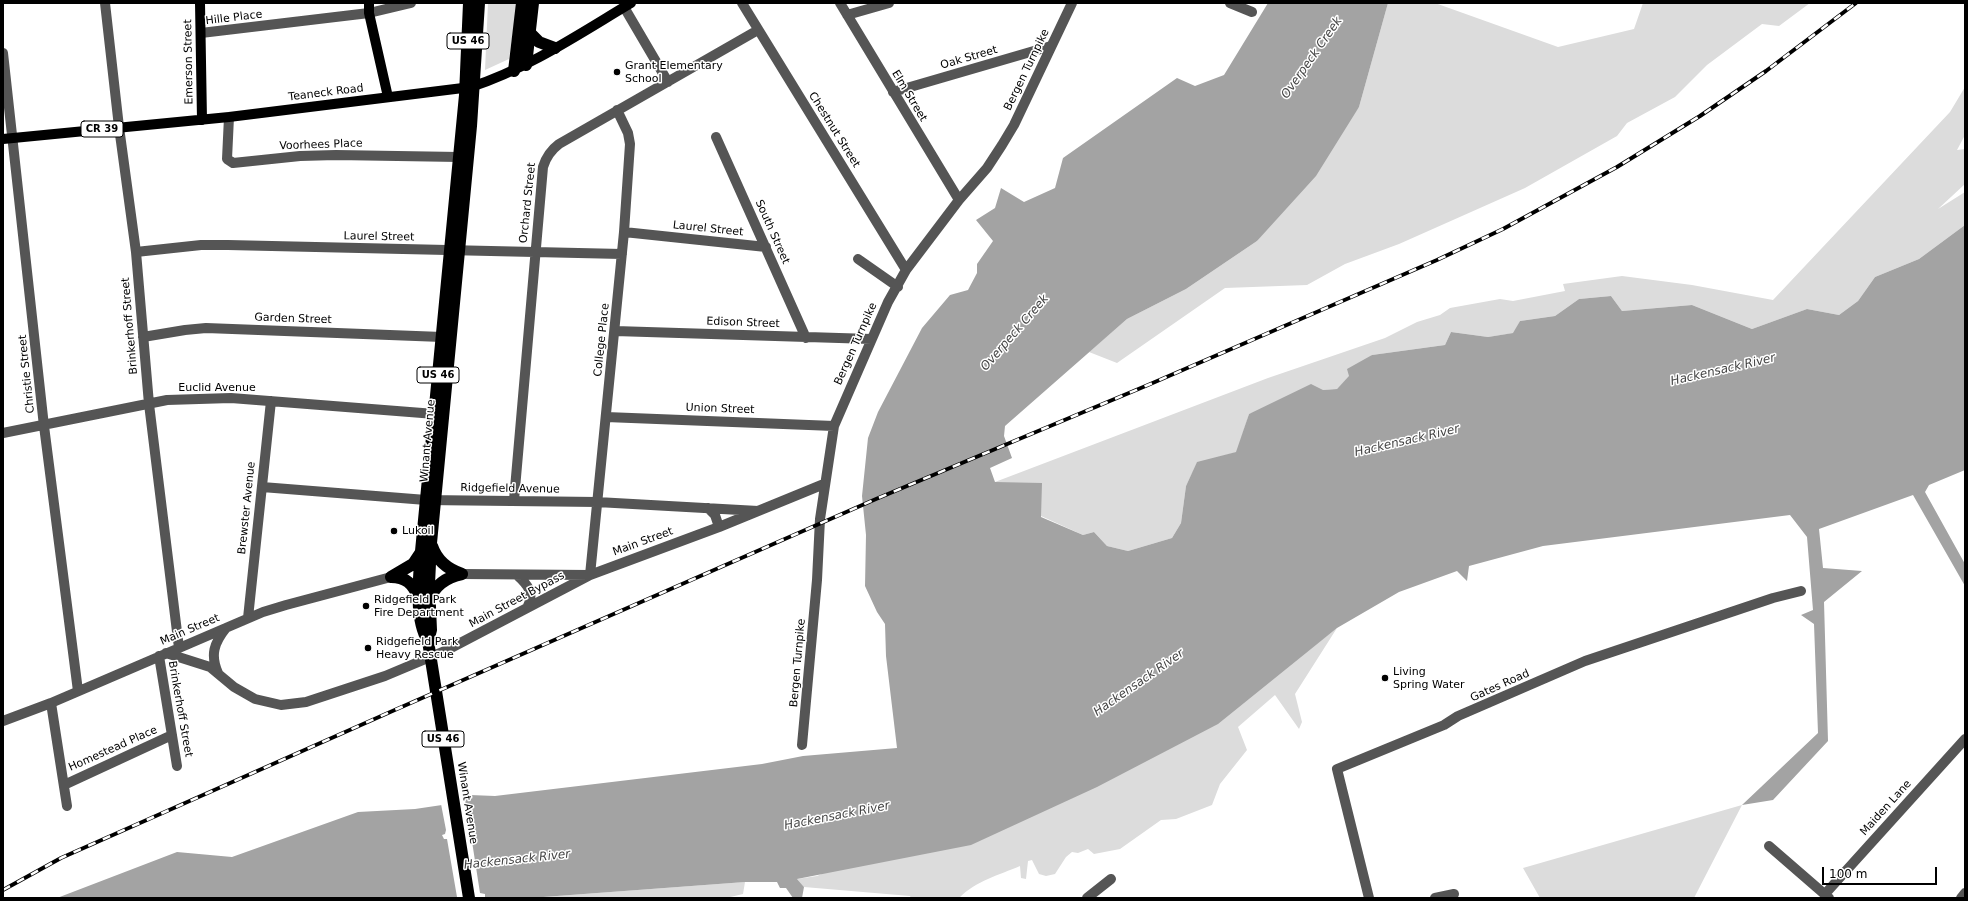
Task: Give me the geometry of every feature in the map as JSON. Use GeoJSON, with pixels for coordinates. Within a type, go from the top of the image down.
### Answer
{"type":"FeatureCollection","features":[{"type":"Feature","properties":{"kind":"highway","name":"US 46"},"geometry":{"type":"LineString","coordinates":[[469,3],[471,77]]}},
{"type":"Feature","properties":{"kind":"highway","name":"US 46"},"geometry":{"type":"LineString","coordinates":[[459,157],[469,94],[479,3]]}},
{"type":"Feature","properties":{"kind":"highway"},"geometry":{"type":"LineString","coordinates":[[514,71],[522,3]]}},
{"type":"Feature","properties":{"kind":"highway"},"geometry":{"type":"LineString","coordinates":[[526,65],[533,3]]}},
{"type":"Feature","properties":{"kind":"highway"},"geometry":{"type":"LineString","coordinates":[[529,32],[539,42],[556,48]]}},
{"type":"Feature","properties":{"kind":"highway","name":"Winant Avenue"},"geometry":{"type":"LineString","coordinates":[[424,600],[431,543],[431,500],[435,414],[442,337],[469,148],[469,94]]}},
{"type":"Feature","properties":{"kind":"highway","name":"Winant Avenue"},"geometry":{"type":"LineString","coordinates":[[459,157],[455,250],[431,500],[421,550],[424,600],[431,630],[428,642],[469,898]]}},
{"type":"Feature","properties":{"kind":"highway"},"geometry":{"type":"LineString","coordinates":[[431,543],[435,554],[442,564],[453,571],[462,574]]}},
{"type":"Feature","properties":{"kind":"highway"},"geometry":{"type":"LineString","coordinates":[[391,577],[413,564],[421,550]]}},
{"type":"Feature","properties":{"kind":"highway"},"geometry":{"type":"LineString","coordinates":[[391,577],[403,578],[410,583],[424,600],[448,578],[462,574]]}},
{"type":"Feature","properties":{"kind":"main road","name":"Emerson Street"},"geometry":{"type":"LineString","coordinates":[[200,3],[202,120]]}},
{"type":"Feature","properties":{"kind":"main road","name":"Teaneck Road"},"geometry":{"type":"LineString","coordinates":[[8,138],[202,120],[471,87],[526,65],[628,5]]}},
{"type":"Feature","properties":{"kind":"main road"},"geometry":{"type":"LineString","coordinates":[[369,8],[388,97]]}},
{"type":"Feature","properties":{"kind":"street","name":"Brinkerhoff Street"},"geometry":{"type":"LineString","coordinates":[[106,3],[119,127],[136,252],[149,404],[179,648]]}},
{"type":"Feature","properties":{"kind":"street","name":"Hille Place"},"geometry":{"type":"LineString","coordinates":[[201,34],[411,3]]}},
{"type":"Feature","properties":{"kind":"street","name":"Chestnut Street"},"geometry":{"type":"LineString","coordinates":[[742,3],[906,270]]}},
{"type":"Feature","properties":{"kind":"street","name":"Elm Street"},"geometry":{"type":"LineString","coordinates":[[840,3],[892,92],[959,200]]}},
{"type":"Feature","properties":{"kind":"street"},"geometry":{"type":"LineString","coordinates":[[847,15],[889,3]]}},
{"type":"Feature","properties":{"kind":"street","name":"Bergen Turnpike"},"geometry":{"type":"LineString","coordinates":[[802,745],[824,484],[834,426],[888,302],[906,270],[959,200],[986,168],[1002,145],[1014,125],[1072,3]]}},
{"type":"Feature","properties":{"kind":"street"},"geometry":{"type":"LineString","coordinates":[[1230,3],[1252,12]]}},
{"type":"Feature","properties":{"kind":"street"},"geometry":{"type":"LineString","coordinates":[[628,5],[668,82]]}},
{"type":"Feature","properties":{"kind":"street","name":"Orchard Street"},"geometry":{"type":"LineString","coordinates":[[514,500],[535,252],[545,159],[555,147],[758,30]]}},
{"type":"Feature","properties":{"kind":"street","name":"Oak Street"},"geometry":{"type":"LineString","coordinates":[[892,92],[1051,46]]}},
{"type":"Feature","properties":{"kind":"street","name":"Christie Street"},"geometry":{"type":"LineString","coordinates":[[3,53],[8,138],[78,691]]}},
{"type":"Feature","properties":{"kind":"street","name":"College Place"},"geometry":{"type":"LineString","coordinates":[[590,575],[615,331],[630,144],[628,133],[617,110]]}},
{"type":"Feature","properties":{"kind":"street","name":"Voorhees Place"},"geometry":{"type":"LineString","coordinates":[[229,117],[227,159],[233,163],[300,156],[336,155],[459,157]]}},
{"type":"Feature","properties":{"kind":"street","name":"South Street"},"geometry":{"type":"LineString","coordinates":[[716,137],[806,338]]}},
{"type":"Feature","properties":{"kind":"street","name":"Laurel Street"},"geometry":{"type":"LineString","coordinates":[[624,232],[766,247]]}},
{"type":"Feature","properties":{"kind":"street","name":"Laurel Street"},"geometry":{"type":"LineString","coordinates":[[136,252],[217,245],[622,254]]}},
{"type":"Feature","properties":{"kind":"street"},"geometry":{"type":"LineString","coordinates":[[858,259],[898,286]]}},
{"type":"Feature","properties":{"kind":"street","name":"Garden Street"},"geometry":{"type":"LineString","coordinates":[[143,337],[206,328],[442,337]]}},
{"type":"Feature","properties":{"kind":"street","name":"Edison Street"},"geometry":{"type":"LineString","coordinates":[[615,331],[871,339]]}},
{"type":"Feature","properties":{"kind":"street","name":"Euclid Avenue"},"geometry":{"type":"LineString","coordinates":[[3,433],[168,400],[231,398],[435,414]]}},
{"type":"Feature","properties":{"kind":"street","name":"Brewster Avenue"},"geometry":{"type":"LineString","coordinates":[[248,618],[271,401]]}},
{"type":"Feature","properties":{"kind":"street","name":"Union Street"},"geometry":{"type":"LineString","coordinates":[[606,417],[834,426]]}},
{"type":"Feature","properties":{"kind":"street","name":"Main Street"},"geometry":{"type":"LineString","coordinates":[[462,574],[517,576],[590,575],[719,527],[824,484]]}},
{"type":"Feature","properties":{"kind":"street","name":"Ridgefield Avenue"},"geometry":{"type":"LineString","coordinates":[[262,487],[431,500],[597,502],[758,511]]}},
{"type":"Feature","properties":{"kind":"street"},"geometry":{"type":"LineString","coordinates":[[708,508],[715,515],[719,527]]}},
{"type":"Feature","properties":{"kind":"street","name":"Main Street Bypass"},"geometry":{"type":"LineString","coordinates":[[163,655],[201,663],[219,673],[231,686],[255,699],[281,705],[306,702],[385,676],[417,663],[483,632],[590,575]]}},
{"type":"Feature","properties":{"kind":"street"},"geometry":{"type":"LineString","coordinates":[[517,576],[527,584],[530,592],[531,600],[527,608]]}},
{"type":"Feature","properties":{"kind":"street","name":"Main Street"},"geometry":{"type":"LineString","coordinates":[[3,721],[51,704],[248,618],[286,604],[391,577]]}},
{"type":"Feature","properties":{"kind":"street","name":"Gates Road"},"geometry":{"type":"LineString","coordinates":[[1369,898],[1337,769],[1444,725],[1458,716],[1585,661],[1773,598],[1801,591]]}},
{"type":"Feature","properties":{"kind":"street"},"geometry":{"type":"LineString","coordinates":[[219,673],[214,664],[213,650],[218,639],[226,628]]}},
{"type":"Feature","properties":{"kind":"street","name":"Brinkerhoff Street"},"geometry":{"type":"LineString","coordinates":[[163,655],[177,766]]}},
{"type":"Feature","properties":{"kind":"street"},"geometry":{"type":"LineString","coordinates":[[51,704],[67,806]]}},
{"type":"Feature","properties":{"kind":"street","name":"Homestead Place"},"geometry":{"type":"LineString","coordinates":[[64,784],[172,735]]}},
{"type":"Feature","properties":{"kind":"street","name":"Maiden Lane"},"geometry":{"type":"LineString","coordinates":[[1827,896],[1965,739]]}},
{"type":"Feature","properties":{"kind":"street"},"geometry":{"type":"LineString","coordinates":[[1769,846],[1827,896]]}},
{"type":"Feature","properties":{"kind":"street"},"geometry":{"type":"LineString","coordinates":[[1086,898],[1111,879]]}},
{"type":"Feature","properties":{"kind":"street"},"geometry":{"type":"LineString","coordinates":[[1961,898],[1965,893]]}},
{"type":"Feature","properties":{"kind":"street"},"geometry":{"type":"LineString","coordinates":[[1435,898],[1454,894]]}},
{"type":"Feature","properties":{"kind":"shaded area"},"geometry":{"type":"Polygon","coordinates":[[[488,3],[517,3],[509,59],[485,70],[488,3]]]}},
{"type":"Feature","properties":{"kind":"shaded area"},"geometry":{"type":"Polygon","coordinates":[[[1388,3],[1435,3],[1558,47],[1634,29],[1643,3],[1810,3],[1779,26],[1762,24],[1707,65],[1675,97],[1627,123],[1617,136],[1525,188],[1399,244],[1345,264],[1307,285],[1225,288],[1117,363],[1089,352],[1127,319],[1186,289],[1257,241],[1359,107],[1388,3]]]}},
{"type":"Feature","properties":{"kind":"shaded area"},"geometry":{"type":"Polygon","coordinates":[[[1965,87],[1965,135],[1957,150],[1965,149],[1965,184],[1938,209],[1965,192],[1965,225],[1919,259],[1875,277],[1858,301],[1839,315],[1807,309],[1752,329],[1692,305],[1622,311],[1611,296],[1579,299],[1555,316],[1520,321],[1514,333],[1488,337],[1451,332],[1445,345],[1372,355],[1337,389],[1323,390],[1249,414],[1237,452],[1197,463],[1186,486],[1181,523],[1172,538],[1128,551],[1107,546],[1094,532],[1083,535],[1041,516],[995,482],[1268,378],[1385,338],[1417,322],[1440,315],[1450,308],[1500,299],[1513,301],[1565,291],[1563,284],[1622,276],[1692,285],[1773,300],[1950,112],[1965,87]]]}},
{"type":"Feature","properties":{"kind":"shaded area"},"geometry":{"type":"Polygon","coordinates":[[[1337,628],[1295,694],[1302,722],[1299,729],[1275,695],[1238,727],[1247,750],[1220,784],[1212,805],[1176,819],[1161,820],[1120,849],[1094,854],[1088,849],[1078,853],[1072,852],[1066,857],[1055,874],[1046,876],[1039,874],[1032,860],[1028,861],[1026,879],[1021,878],[1020,866],[980,883],[959,898],[911,898],[910,896],[804,887],[797,879],[817,876],[1280,672],[1337,628]]]}},
{"type":"Feature","properties":{"kind":"shaded area"},"geometry":{"type":"Polygon","coordinates":[[[1742,805],[1694,898],[1540,898],[1523,868],[1742,805]]]}},
{"type":"Feature","properties":{"kind":"shaded area"},"geometry":{"type":"Polygon","coordinates":[[[745,882],[743,894],[726,898],[530,898],[745,882]]]}},
{"type":"Feature","properties":{"kind":"water"},"geometry":{"type":"Polygon","coordinates":[[[1268,3],[1388,3],[1359,107],[1316,176],[1257,241],[1186,289],[1127,319],[1005,426],[1004,436],[1012,458],[990,468],[995,482],[1042,483],[1041,517],[1083,535],[1094,532],[1107,546],[1128,551],[1172,538],[1181,523],[1186,486],[1197,462],[1236,452],[1249,414],[1311,384],[1323,390],[1337,389],[1349,376],[1347,369],[1372,355],[1445,345],[1451,332],[1488,337],[1513,333],[1520,321],[1555,316],[1579,299],[1611,296],[1622,311],[1692,305],[1752,329],[1807,309],[1839,315],[1858,301],[1875,277],[1919,259],[1965,225],[1965,470],[1929,485],[1925,492],[1965,564],[1965,586],[1913,495],[1819,529],[1823,568],[1862,571],[1824,602],[1828,741],[1773,800],[1742,805],[1818,733],[1814,624],[1801,615],[1813,610],[1807,537],[1790,515],[1543,546],[1469,566],[1467,581],[1457,571],[1399,592],[1337,628],[1218,724],[1097,787],[971,845],[797,879],[804,887],[802,898],[793,898],[786,888],[780,888],[777,882],[745,882],[530,898],[57,898],[177,852],[232,857],[358,812],[415,809],[442,805],[470,795],[495,796],[762,764],[803,756],[897,748],[886,656],[885,624],[877,612],[865,586],[866,535],[862,496],[868,438],[878,412],[922,328],[950,295],[968,290],[977,273],[977,264],[993,241],[976,220],[995,208],[1001,188],[1024,202],[1055,188],[1063,158],[1177,78],[1195,86],[1224,75],[1268,3]]]}},
{"type":"Feature","properties":{"kind":"pier"},"geometry":{"type":"Polygon","coordinates":[[[464,795],[469,825],[475,833],[471,835],[480,893],[485,894],[485,897],[482,898],[454,898],[457,897],[447,839],[444,839],[442,835],[445,834],[446,830],[441,804],[464,795]]]}},
{"type":"Feature","properties":{"kind":"railway"},"geometry":{"type":"LineString","coordinates":[[3,890],[61,858],[397,709],[876,499],[1148,385],[1437,260],[1503,229],[1617,167],[1700,116],[1766,71],[1856,3]]}},
{"type":"Feature","properties":{"kind":"place","name":"Grant Elementary School"},"geometry":{"type":"Point","coordinates":[617,72]}},
{"type":"Feature","properties":{"kind":"place","name":"Lukoil"},"geometry":{"type":"Point","coordinates":[394,531]}},
{"type":"Feature","properties":{"kind":"place","name":"Ridgefield Park Fire Department"},"geometry":{"type":"Point","coordinates":[366,606]}},
{"type":"Feature","properties":{"kind":"place","name":"Ridgefield Park Heavy Rescue"},"geometry":{"type":"Point","coordinates":[368,648]}},
{"type":"Feature","properties":{"kind":"place","name":"Living Spring Water"},"geometry":{"type":"Point","coordinates":[1385,678]}},
{"type":"Feature","properties":{"kind":"water label","name":"Overpeck Creek"},"geometry":{"type":"Point","coordinates":[1312,58]}},
{"type":"Feature","properties":{"kind":"water label","name":"Overpeck Creek"},"geometry":{"type":"Point","coordinates":[1015,333]}},
{"type":"Feature","properties":{"kind":"water label","name":"Hackensack River"},"geometry":{"type":"Point","coordinates":[1723,370]}},
{"type":"Feature","properties":{"kind":"water label","name":"Hackensack River"},"geometry":{"type":"Point","coordinates":[1407,441]}},
{"type":"Feature","properties":{"kind":"water label","name":"Hackensack River"},"geometry":{"type":"Point","coordinates":[1139,683]}},
{"type":"Feature","properties":{"kind":"water label","name":"Hackensack River"},"geometry":{"type":"Point","coordinates":[837,816]}},
{"type":"Feature","properties":{"kind":"water label","name":"Hackensack River"},"geometry":{"type":"Point","coordinates":[517,860]}}]}
